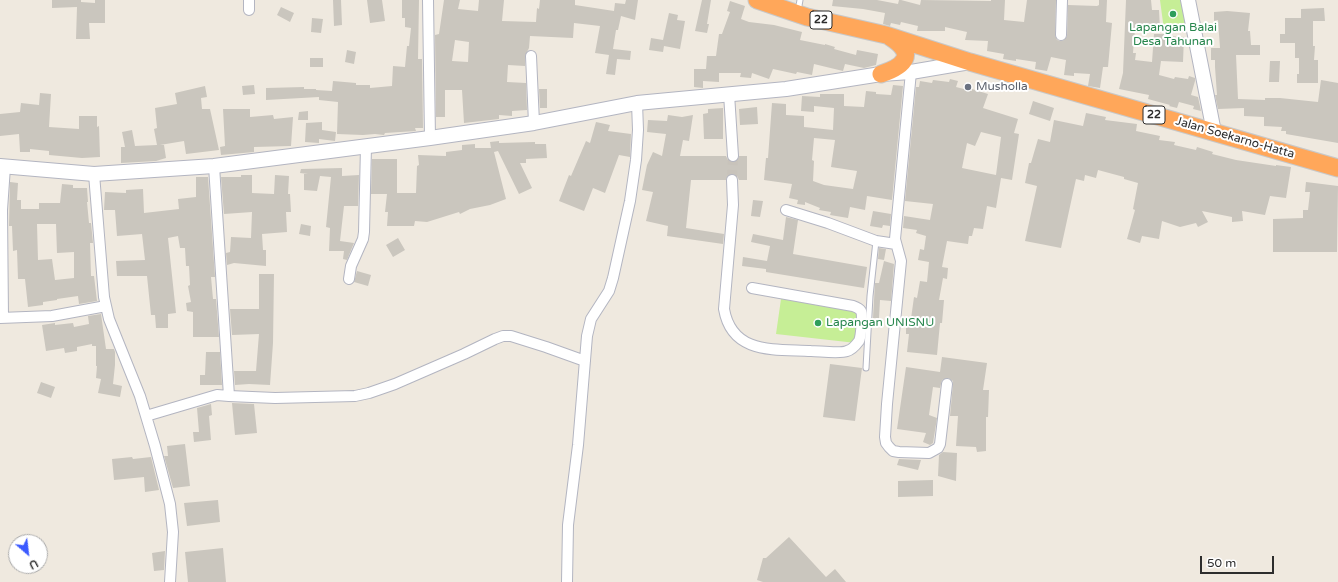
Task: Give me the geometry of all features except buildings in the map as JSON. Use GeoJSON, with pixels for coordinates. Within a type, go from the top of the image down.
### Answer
{"type":"FeatureCollection","features":[{"type":"Feature","properties":{"kind":"highway","name":"22"},"geometry":{"type":"LineString","coordinates":[[757,0],[798,7],[970,62]]}},
{"type":"Feature","properties":{"kind":"highway"},"geometry":{"type":"LineString","coordinates":[[881,74],[899,66],[904,61],[905,55],[901,45],[886,35]]}},
{"type":"Feature","properties":{"kind":"highway","name":"Jalan Soekarno-Hatta"},"geometry":{"type":"LineString","coordinates":[[970,62],[1338,168]]}},
{"type":"Feature","properties":{"kind":"main road"},"geometry":{"type":"LineString","coordinates":[[1188,0],[1214,132]]}},
{"type":"Feature","properties":{"kind":"main road"},"geometry":{"type":"LineString","coordinates":[[3,166],[94,174],[214,166],[534,123],[637,103],[786,89],[881,74],[911,72],[970,62]]}},
{"type":"Feature","properties":{"kind":"street"},"geometry":{"type":"LineString","coordinates":[[428,0],[430,138]]}},
{"type":"Feature","properties":{"kind":"street"},"geometry":{"type":"LineString","coordinates":[[1061,35],[1062,0]]}},
{"type":"Feature","properties":{"kind":"street"},"geometry":{"type":"LineString","coordinates":[[531,56],[534,123]]}},
{"type":"Feature","properties":{"kind":"street"},"geometry":{"type":"LineString","coordinates":[[911,72],[895,239],[901,261],[887,404],[885,437],[889,448],[899,452],[929,454],[938,448],[940,444],[947,384]]}},
{"type":"Feature","properties":{"kind":"street"},"geometry":{"type":"LineString","coordinates":[[729,94],[733,156]]}},
{"type":"Feature","properties":{"kind":"street"},"geometry":{"type":"LineString","coordinates":[[567,582],[568,525],[578,444],[587,336],[591,319],[609,290],[613,278],[630,201],[637,145],[637,103]]}},
{"type":"Feature","properties":{"kind":"street"},"geometry":{"type":"LineString","coordinates":[[350,279],[351,266],[363,239],[364,232],[366,146]]}},
{"type":"Feature","properties":{"kind":"street"},"geometry":{"type":"LineString","coordinates":[[3,166],[2,318],[52,316],[106,306]]}},
{"type":"Feature","properties":{"kind":"street"},"geometry":{"type":"LineString","coordinates":[[214,166],[229,396]]}},
{"type":"Feature","properties":{"kind":"street"},"geometry":{"type":"LineString","coordinates":[[94,174],[106,306],[109,319],[140,396],[170,504],[173,532],[170,582]]}},
{"type":"Feature","properties":{"kind":"street"},"geometry":{"type":"LineString","coordinates":[[732,180],[733,205],[724,309],[726,320],[737,337],[748,344],[764,348],[830,352],[847,352],[854,347],[859,340],[862,317],[861,311],[854,306],[752,288]]}},
{"type":"Feature","properties":{"kind":"street"},"geometry":{"type":"LineString","coordinates":[[786,210],[828,223],[876,241],[896,244]]}},
{"type":"Feature","properties":{"kind":"street"},"geometry":{"type":"LineString","coordinates":[[146,416],[217,395],[275,398],[355,396],[369,394],[503,336],[511,336],[546,346],[585,361]]}},
{"type":"Feature","properties":{"kind":"lane"},"geometry":{"type":"LineString","coordinates":[[866,368],[870,296],[876,241]]}},
{"type":"Feature","properties":{"kind":"green space","name":"Lapangan Balai Desa Tahunan"},"geometry":{"type":"Polygon","coordinates":[[[1160,0],[1182,0],[1187,29],[1164,30],[1160,0]]]}},
{"type":"Feature","properties":{"kind":"green space","name":"Lapangan UNISNU"},"geometry":{"type":"Polygon","coordinates":[[[781,299],[859,311],[856,343],[776,334],[781,299]]]}},
{"type":"Feature","properties":{"kind":"tunnel"},"geometry":{"type":"LineString","coordinates":[[732,180],[733,156]]}},
{"type":"Feature","properties":{"kind":"place","name":"Lapangan Balai Desa Tahunan"},"geometry":{"type":"Point","coordinates":[1173,14]}},
{"type":"Feature","properties":{"kind":"place","name":"Musholla"},"geometry":{"type":"Point","coordinates":[968,87]}},
{"type":"Feature","properties":{"kind":"place","name":"Lapangan UNISNU"},"geometry":{"type":"Point","coordinates":[818,323]}}]}
